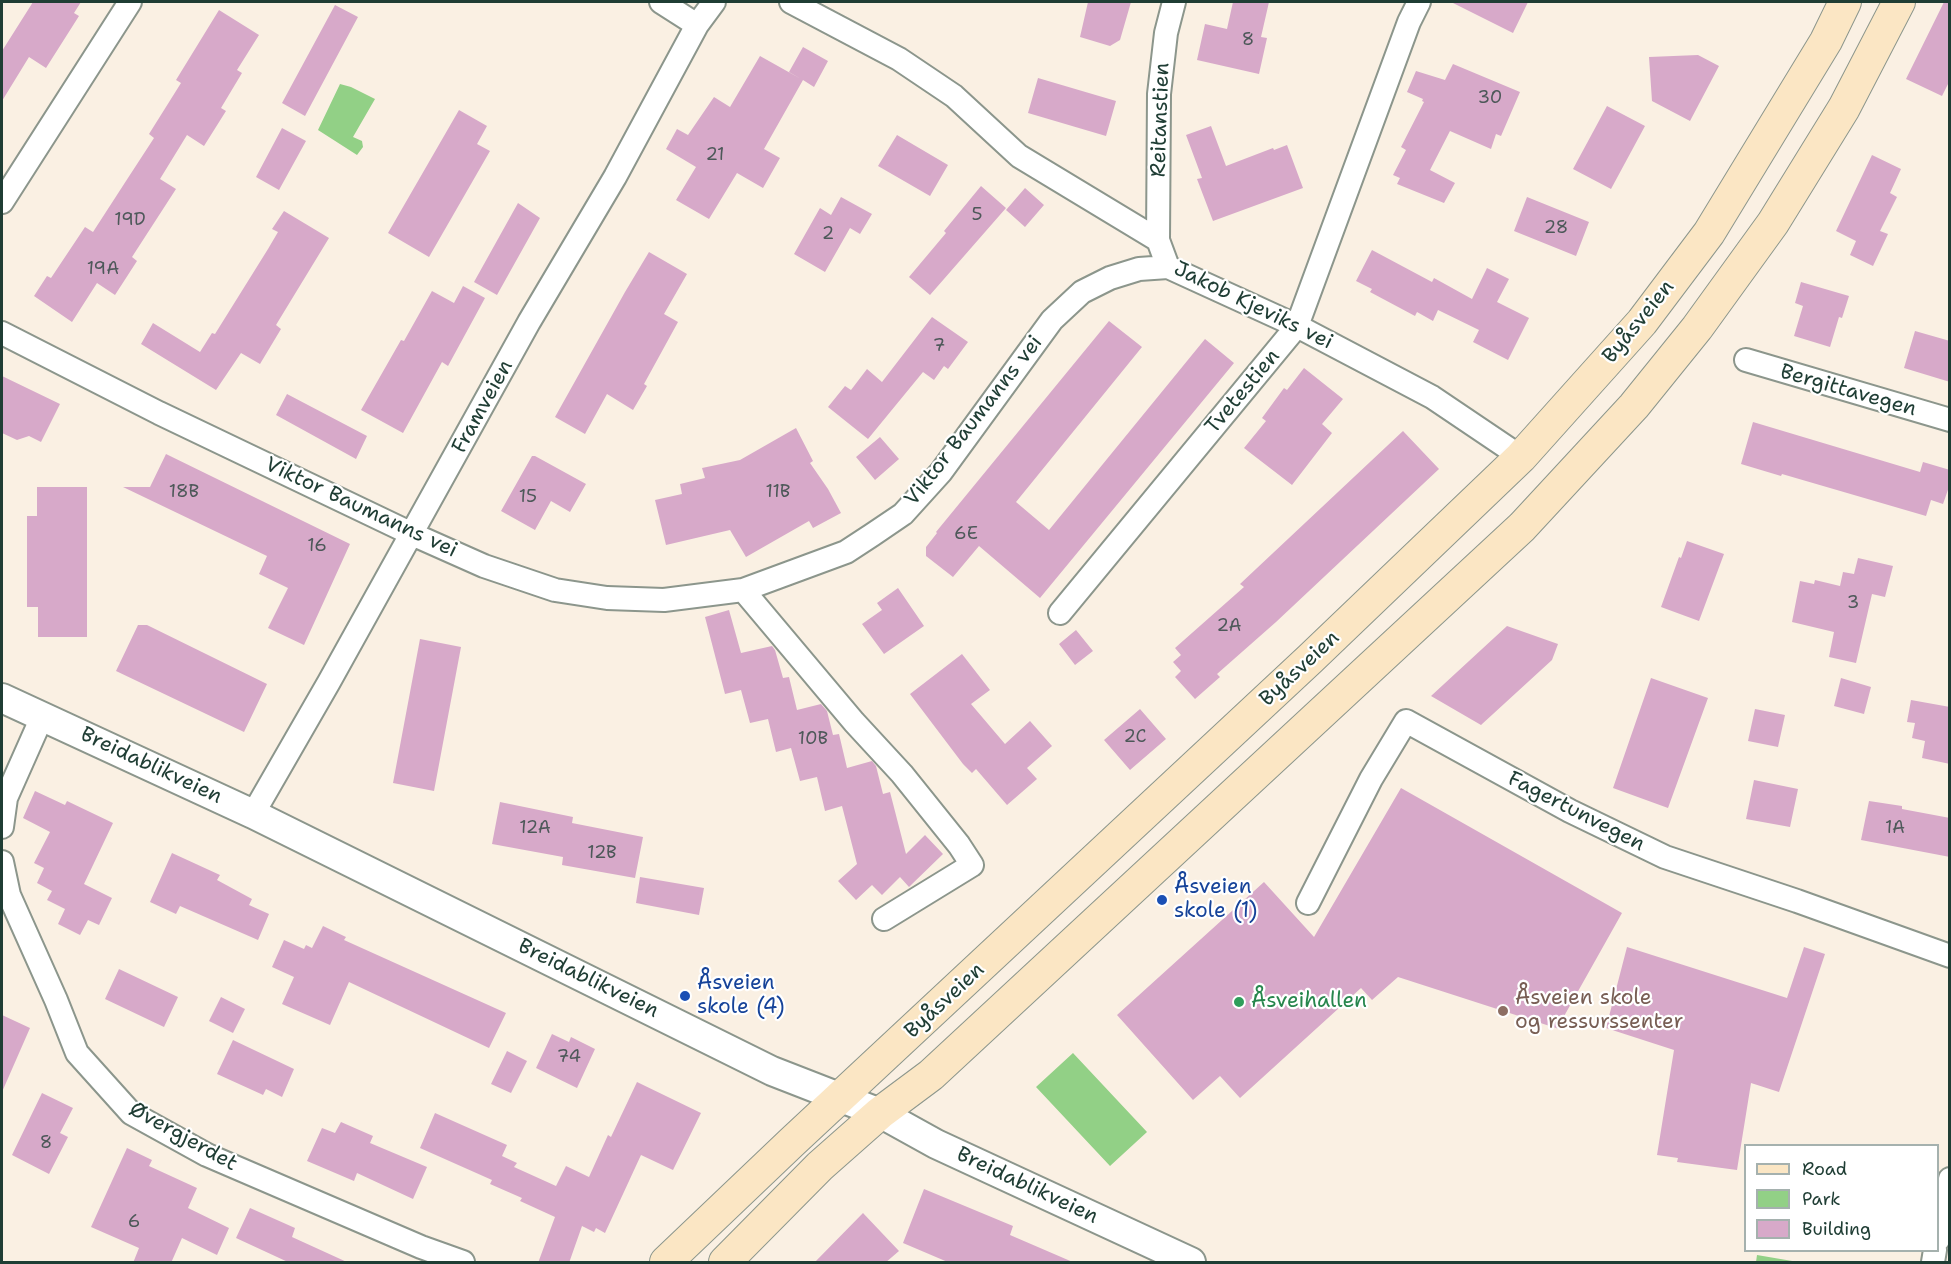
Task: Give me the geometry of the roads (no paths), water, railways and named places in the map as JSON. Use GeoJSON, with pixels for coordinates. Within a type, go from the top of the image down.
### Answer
{"type":"FeatureCollection","features":[{"type":"Feature","properties":{"kind":"main road","name":"Byåsveien"},"geometry":{"type":"LineString","coordinates":[[666,1263],[1301,668],[1521,457],[1642,322],[1709,233],[1820,50],[1845,2]]}},
{"type":"Feature","properties":{"kind":"main road"},"geometry":{"type":"LineString","coordinates":[[725,1263],[820,1167],[880,1113],[931,1075],[1522,527],[1634,406],[1697,328],[1773,223],[1844,108],[1899,2]]}},
{"type":"Feature","properties":{"kind":"street"},"geometry":{"type":"LineString","coordinates":[[2,202],[130,2]]}},
{"type":"Feature","properties":{"kind":"street"},"geometry":{"type":"LineString","coordinates":[[661,2],[697,25]]}},
{"type":"Feature","properties":{"kind":"street","name":"Framveien"},"geometry":{"type":"LineString","coordinates":[[253,814],[530,322],[615,177],[697,25],[714,2]]}},
{"type":"Feature","properties":{"kind":"street","name":"Jakob Kjeviks vei"},"geometry":{"type":"LineString","coordinates":[[791,2],[899,59],[954,96],[1019,156],[1158,240],[1168,267],[1297,326],[1432,397],[1521,457]]}},
{"type":"Feature","properties":{"kind":"street","name":"Reitanstien"},"geometry":{"type":"LineString","coordinates":[[1158,240],[1159,94],[1166,33],[1174,2]]}},
{"type":"Feature","properties":{"kind":"street","name":"Tvetestien"},"geometry":{"type":"LineString","coordinates":[[1060,613],[1297,326],[1405,33],[1419,2]]}},
{"type":"Feature","properties":{"kind":"street","name":"Viktor Baumanns vei"},"geometry":{"type":"LineString","coordinates":[[2,333],[159,413],[484,566],[555,590],[607,598],[664,600],[743,590],[846,552],[903,514],[941,472],[1052,320],[1082,292],[1110,278],[1139,269],[1168,267]]}},
{"type":"Feature","properties":{"kind":"street","name":"Bergittavegen"},"geometry":{"type":"LineString","coordinates":[[1746,360],[1950,420]]}},
{"type":"Feature","properties":{"kind":"street"},"geometry":{"type":"LineString","coordinates":[[743,590],[854,722],[902,774],[959,845],[972,865],[884,919]]}},
{"type":"Feature","properties":{"kind":"street","name":"Breidablikveien"},"geometry":{"type":"LineString","coordinates":[[2,698],[253,814],[772,1071],[880,1113],[936,1143],[1180,1260]]}},
{"type":"Feature","properties":{"kind":"street"},"geometry":{"type":"LineString","coordinates":[[2,827],[6,798],[42,717]]}},
{"type":"Feature","properties":{"kind":"street","name":"Fagertunvegen"},"geometry":{"type":"LineString","coordinates":[[1308,903],[1371,779],[1406,721],[1570,810],[1665,857],[1950,956]]}},
{"type":"Feature","properties":{"kind":"street","name":"Øvergjerdet"},"geometry":{"type":"LineString","coordinates":[[2,862],[9,895],[77,1053],[132,1113],[207,1155],[462,1263]]}},
{"type":"Feature","properties":{"kind":"street"},"geometry":{"type":"LineString","coordinates":[[1939,1234],[1950,1179]]}},
{"type":"Feature","properties":{"kind":"place","name":"Åsveien skole (1)"},"geometry":{"type":"Point","coordinates":[1162,900]}},
{"type":"Feature","properties":{"kind":"place","name":"Åsveien skole (4)"},"geometry":{"type":"Point","coordinates":[685,996]}},
{"type":"Feature","properties":{"kind":"place","name":"Åsveihallen"},"geometry":{"type":"Point","coordinates":[1239,1002]}},
{"type":"Feature","properties":{"kind":"place","name":"Åsveien skole og ressurssenter"},"geometry":{"type":"Point","coordinates":[1503,1011]}}]}
